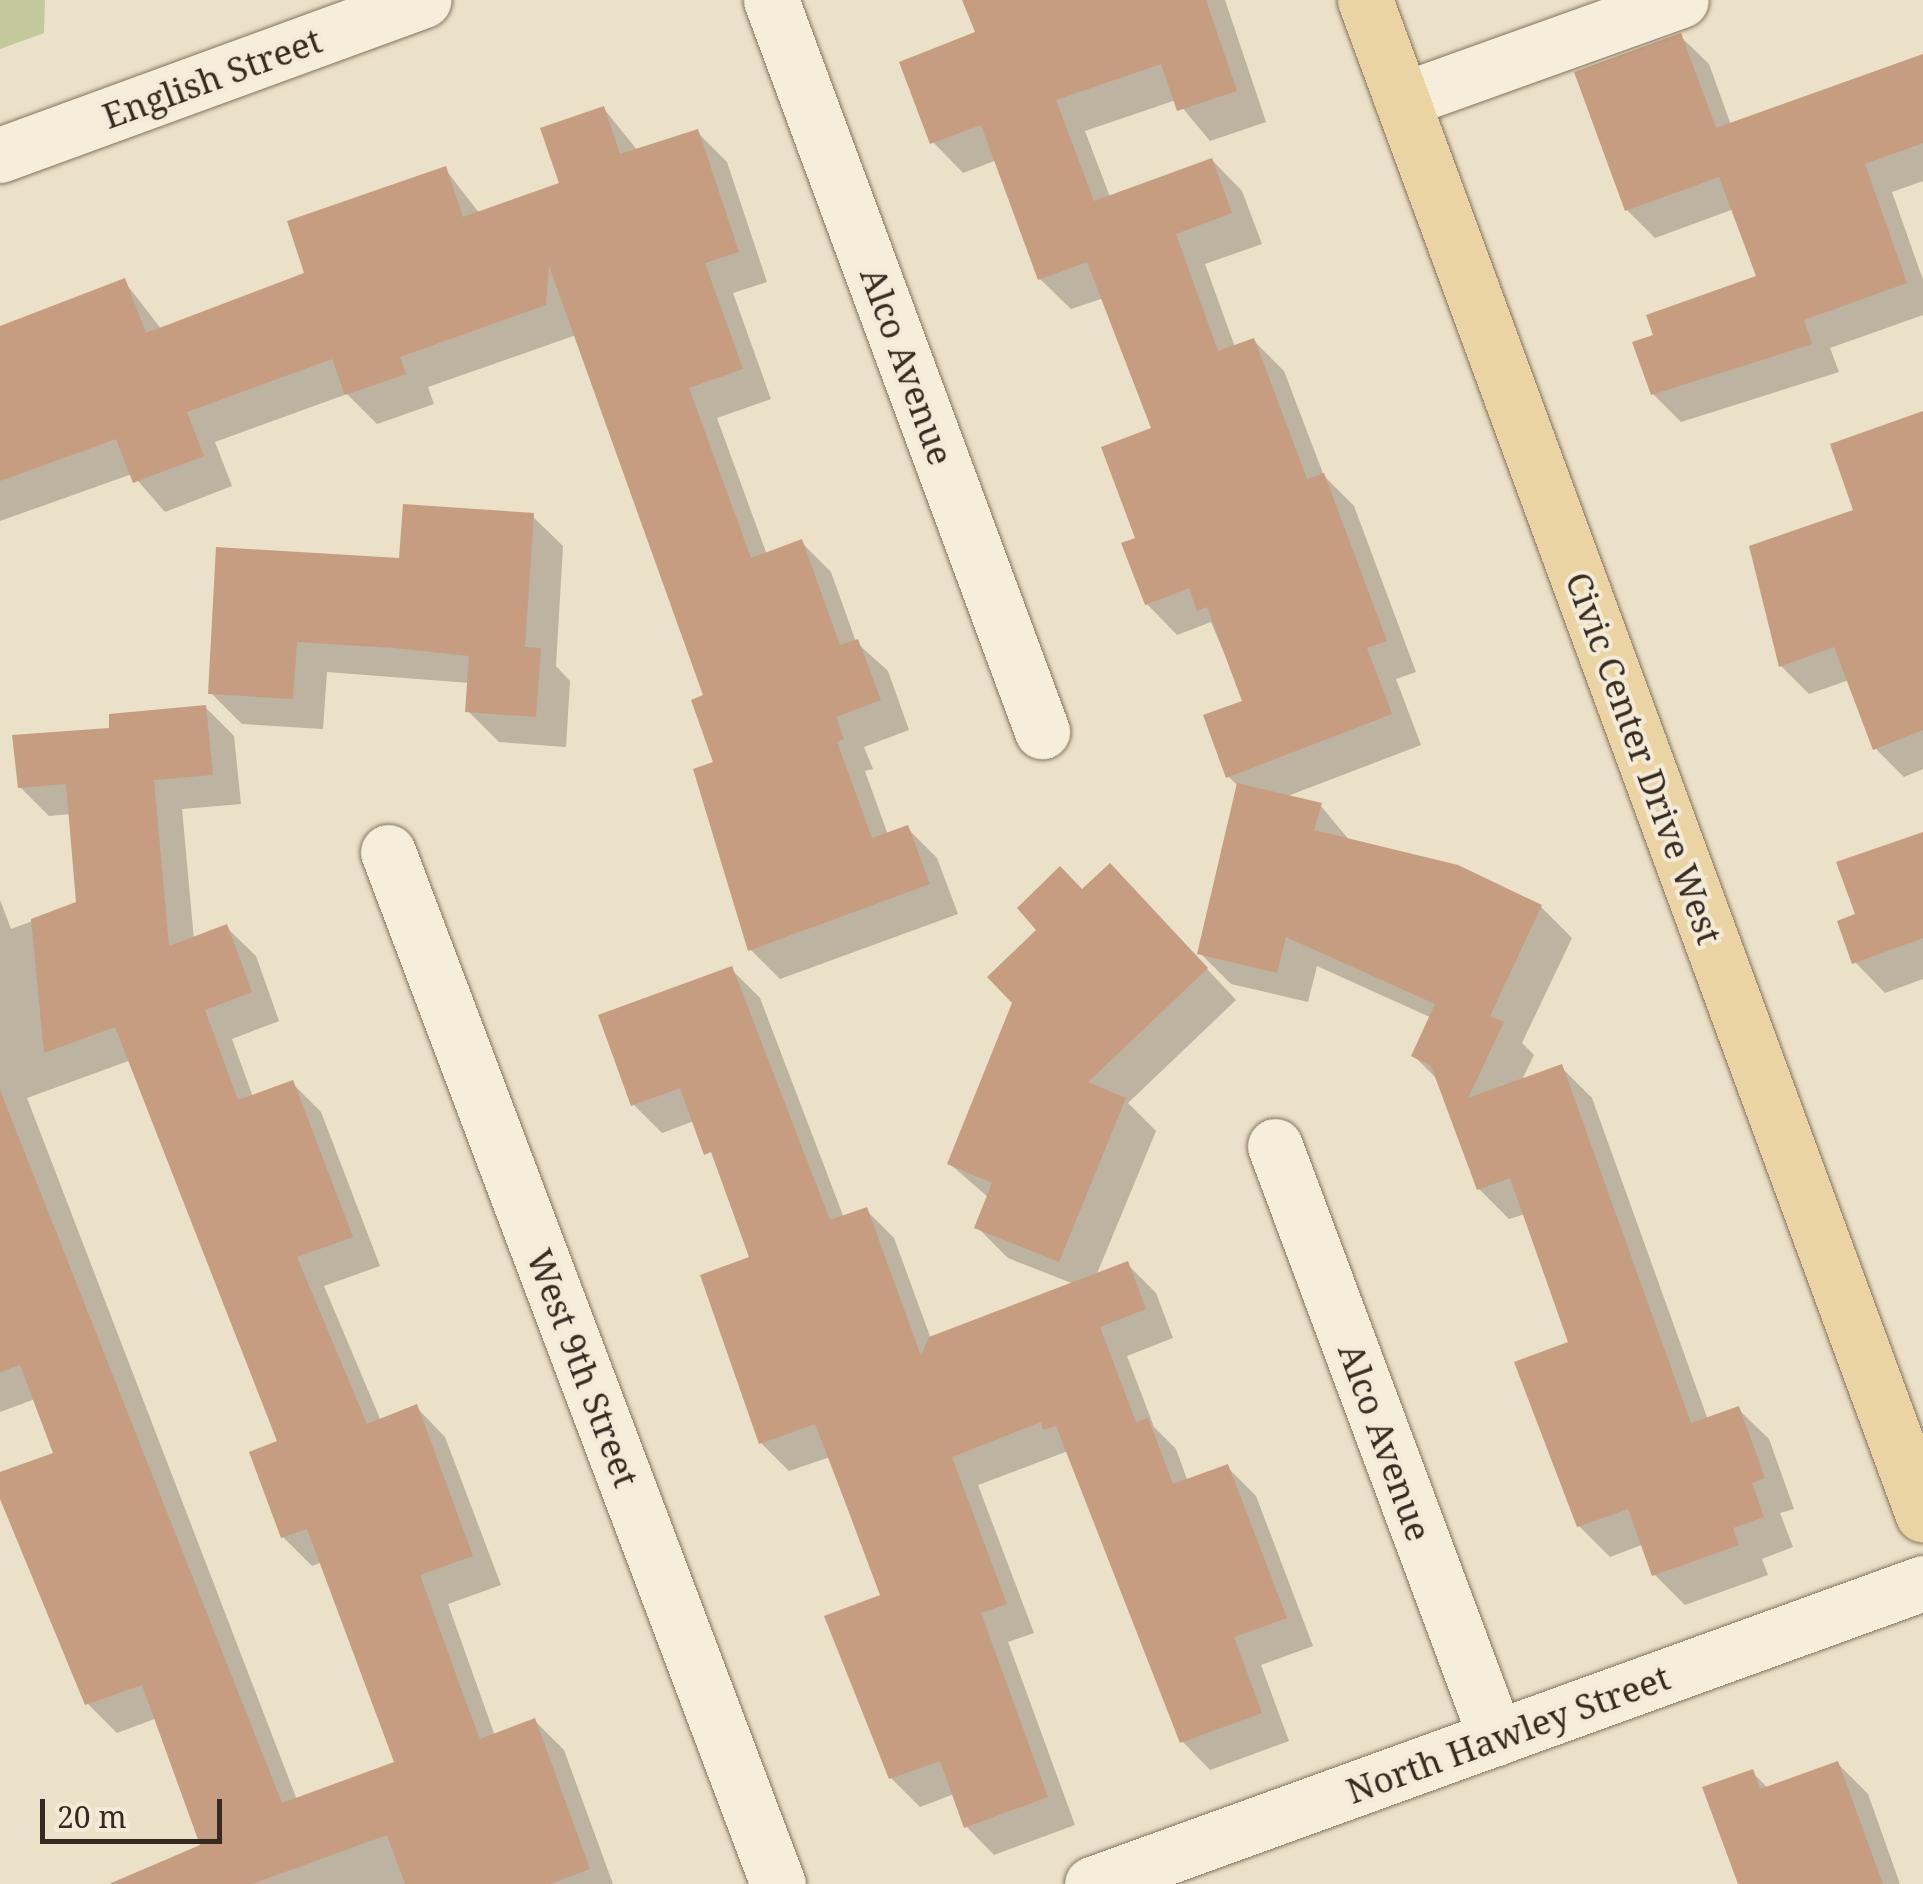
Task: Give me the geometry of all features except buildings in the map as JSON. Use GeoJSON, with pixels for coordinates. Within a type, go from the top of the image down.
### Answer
{"type":"FeatureCollection","features":[{"type":"Feature","properties":{"kind":"main road","name":"Civic Center Drive West"},"geometry":{"type":"LineString","coordinates":[[1365,0],[1923,1515]]}},
{"type":"Feature","properties":{"kind":"street","name":"English Street"},"geometry":{"type":"LineString","coordinates":[[0,156],[424,0]]}},
{"type":"Feature","properties":{"kind":"street","name":"Alco Avenue"},"geometry":{"type":"LineString","coordinates":[[772,0],[1042,731]]}},
{"type":"Feature","properties":{"kind":"street"},"geometry":{"type":"LineString","coordinates":[[1402,100],[1681,0]]}},
{"type":"Feature","properties":{"kind":"street","name":"West 9th Street"},"geometry":{"type":"LineString","coordinates":[[388,852],[778,1884]]}},
{"type":"Feature","properties":{"kind":"street","name":"Alco Avenue"},"geometry":{"type":"LineString","coordinates":[[1275,1146],[1496,1738]]}},
{"type":"Feature","properties":{"kind":"street","name":"North Hawley Street"},"geometry":{"type":"LineString","coordinates":[[1092,1884],[1923,1583]]}},
{"type":"Feature","properties":{"kind":"green space"},"geometry":{"type":"Polygon","coordinates":[[[0,0],[45,0],[44,33],[0,49],[0,0]]]}}]}
